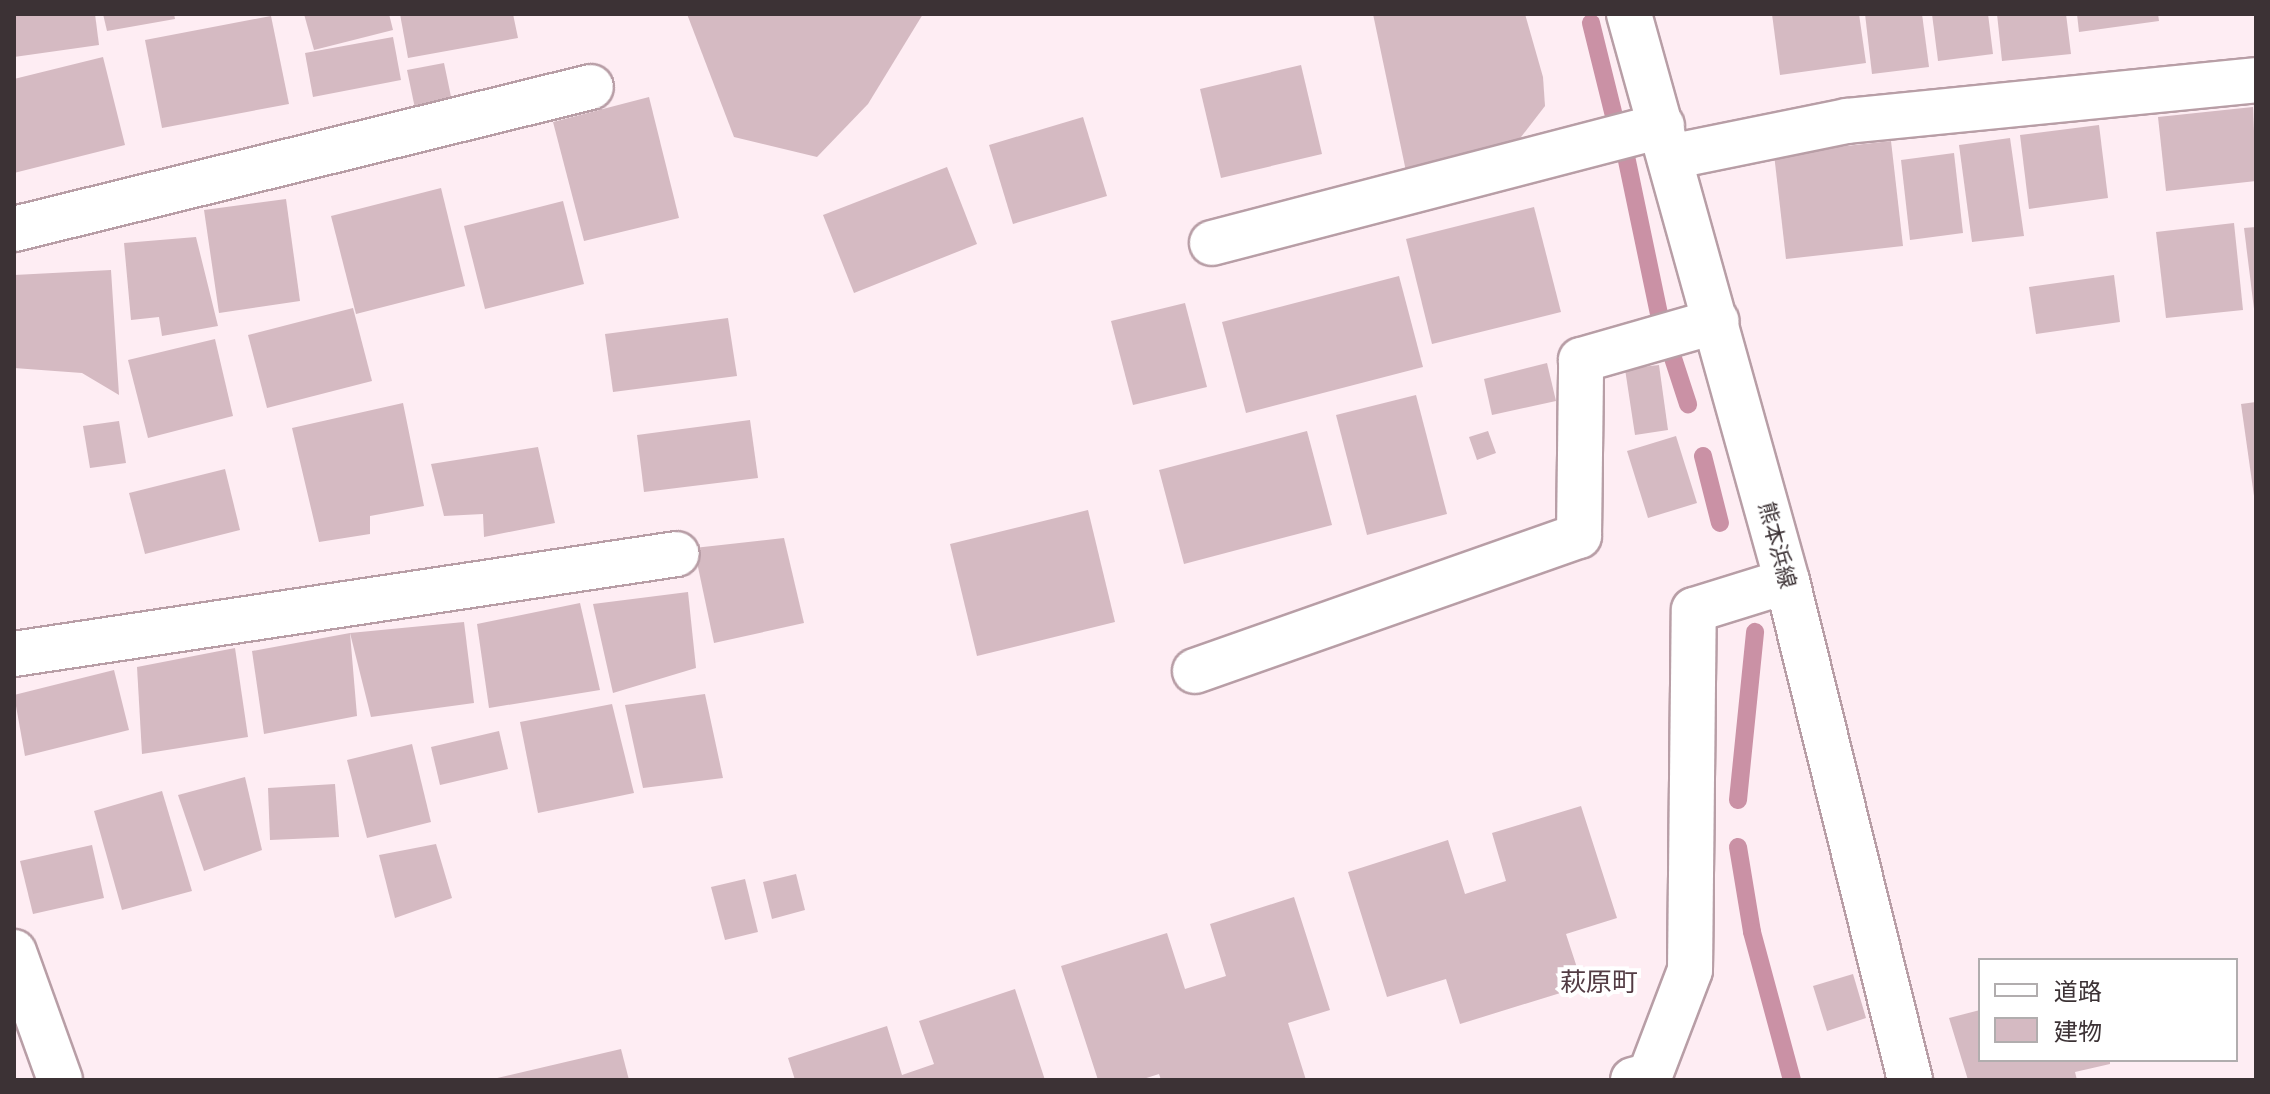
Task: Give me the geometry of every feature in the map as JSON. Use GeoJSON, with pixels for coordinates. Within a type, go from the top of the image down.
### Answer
{"type":"FeatureCollection","features":[{"type":"Feature","properties":{"kind":"street","name":"熊本浜線"},"geometry":{"type":"LineString","coordinates":[[1629,14],[1787,581],[1910,1080]]}},
{"type":"Feature","properties":{"kind":"street"},"geometry":{"type":"LineString","coordinates":[[1212,243],[1666,142],[2256,80]]}},
{"type":"Feature","properties":{"kind":"street"},"geometry":{"type":"LineString","coordinates":[[14,229],[591,87]]}},
{"type":"Feature","properties":{"kind":"street"},"geometry":{"type":"LineString","coordinates":[[1195,671],[1579,536],[1581,360],[1717,321]]}},
{"type":"Feature","properties":{"kind":"street"},"geometry":{"type":"LineString","coordinates":[[14,654],[677,554]]}},
{"type":"Feature","properties":{"kind":"street"},"geometry":{"type":"LineString","coordinates":[[1633,1080],[1650,1075],[1690,970],[1694,610],[1787,581]]}},
{"type":"Feature","properties":{"kind":"street"},"geometry":{"type":"LineString","coordinates":[[14,952],[60,1080]]}},
{"type":"Feature","properties":{"kind":"building"},"geometry":{"type":"Polygon","coordinates":[[[14,14],[95,14],[99,45],[14,57],[14,14]]]}},
{"type":"Feature","properties":{"kind":"building"},"geometry":{"type":"Polygon","coordinates":[[[103,14],[174,14],[175,19],[107,31],[103,14]]]}},
{"type":"Feature","properties":{"kind":"building"},"geometry":{"type":"Polygon","coordinates":[[[304,14],[389,14],[393,30],[314,50],[304,14]]]}},
{"type":"Feature","properties":{"kind":"building"},"geometry":{"type":"Polygon","coordinates":[[[400,14],[513,14],[518,38],[408,58],[400,14]]]}},
{"type":"Feature","properties":{"kind":"building"},"geometry":{"type":"Polygon","coordinates":[[[687,14],[923,14],[868,104],[817,157],[734,137],[687,14]]]}},
{"type":"Feature","properties":{"kind":"building"},"geometry":{"type":"Polygon","coordinates":[[[1373,14],[1525,14],[1543,77],[1545,106],[1511,150],[1407,176],[1373,14]]]}},
{"type":"Feature","properties":{"kind":"building"},"geometry":{"type":"Polygon","coordinates":[[[1772,14],[1859,14],[1866,63],[1780,75],[1772,14]]]}},
{"type":"Feature","properties":{"kind":"building"},"geometry":{"type":"Polygon","coordinates":[[[1865,14],[1922,14],[1929,67],[1872,74],[1865,14]]]}},
{"type":"Feature","properties":{"kind":"building"},"geometry":{"type":"Polygon","coordinates":[[[1932,14],[1988,14],[1993,54],[1938,61],[1932,14]]]}},
{"type":"Feature","properties":{"kind":"building"},"geometry":{"type":"Polygon","coordinates":[[[1997,14],[2066,14],[2071,54],[2002,61],[1997,14]]]}},
{"type":"Feature","properties":{"kind":"building"},"geometry":{"type":"Polygon","coordinates":[[[2077,14],[2158,14],[2159,21],[2079,32],[2077,14]]]}},
{"type":"Feature","properties":{"kind":"building"},"geometry":{"type":"Polygon","coordinates":[[[271,16],[289,104],[162,128],[145,40],[271,16]]]}},
{"type":"Feature","properties":{"kind":"building"},"geometry":{"type":"Polygon","coordinates":[[[393,37],[401,80],[313,97],[305,53],[393,37]]]}},
{"type":"Feature","properties":{"kind":"building"},"geometry":{"type":"Polygon","coordinates":[[[103,57],[125,145],[14,173],[14,79],[103,57]]]}},
{"type":"Feature","properties":{"kind":"building"},"geometry":{"type":"Polygon","coordinates":[[[444,63],[454,111],[417,118],[407,70],[444,63]]]}},
{"type":"Feature","properties":{"kind":"building"},"geometry":{"type":"Polygon","coordinates":[[[1301,65],[1322,154],[1221,178],[1200,89],[1301,65]]]}},
{"type":"Feature","properties":{"kind":"building"},"geometry":{"type":"Polygon","coordinates":[[[649,97],[679,218],[584,241],[553,122],[649,97]]]}},
{"type":"Feature","properties":{"kind":"building"},"geometry":{"type":"Polygon","coordinates":[[[2253,107],[2256,181],[2166,191],[2158,117],[2253,107]]]}},
{"type":"Feature","properties":{"kind":"building"},"geometry":{"type":"Polygon","coordinates":[[[1083,117],[1107,196],[1013,224],[989,145],[1083,117]]]}},
{"type":"Feature","properties":{"kind":"building"},"geometry":{"type":"Polygon","coordinates":[[[2099,125],[2108,198],[2029,209],[2020,135],[2099,125]]]}},
{"type":"Feature","properties":{"kind":"building"},"geometry":{"type":"Polygon","coordinates":[[[2010,138],[2024,236],[1972,242],[1959,145],[2010,138]]]}},
{"type":"Feature","properties":{"kind":"building"},"geometry":{"type":"Polygon","coordinates":[[[1891,141],[1903,246],[1786,259],[1774,154],[1891,141]]]}},
{"type":"Feature","properties":{"kind":"building"},"geometry":{"type":"Polygon","coordinates":[[[1954,153],[1963,233],[1910,240],[1901,160],[1954,153]]]}},
{"type":"Feature","properties":{"kind":"building"},"geometry":{"type":"Polygon","coordinates":[[[947,167],[977,244],[854,293],[823,215],[947,167]]]}},
{"type":"Feature","properties":{"kind":"building"},"geometry":{"type":"Polygon","coordinates":[[[441,188],[465,286],[356,314],[331,216],[441,188]]]}},
{"type":"Feature","properties":{"kind":"building"},"geometry":{"type":"Polygon","coordinates":[[[286,199],[300,301],[219,313],[204,210],[286,199]]]}},
{"type":"Feature","properties":{"kind":"building"},"geometry":{"type":"Polygon","coordinates":[[[563,201],[584,284],[485,309],[464,226],[563,201]]]}},
{"type":"Feature","properties":{"kind":"building"},"geometry":{"type":"Polygon","coordinates":[[[1534,207],[1561,312],[1432,344],[1406,239],[1534,207]]]}},
{"type":"Feature","properties":{"kind":"building"},"geometry":{"type":"Polygon","coordinates":[[[2234,223],[2243,310],[2166,318],[2156,232],[2234,223]]]}},
{"type":"Feature","properties":{"kind":"building"},"geometry":{"type":"Polygon","coordinates":[[[2256,227],[2256,309],[2254,309],[2244,228],[2256,227]]]}},
{"type":"Feature","properties":{"kind":"building"},"geometry":{"type":"Polygon","coordinates":[[[196,237],[218,326],[162,336],[159,317],[131,320],[124,243],[196,237]]]}},
{"type":"Feature","properties":{"kind":"building"},"geometry":{"type":"Polygon","coordinates":[[[111,270],[119,395],[82,373],[14,368],[14,275],[111,270]]]}},
{"type":"Feature","properties":{"kind":"building"},"geometry":{"type":"Polygon","coordinates":[[[2114,275],[2120,322],[2036,334],[2029,287],[2114,275]]]}},
{"type":"Feature","properties":{"kind":"building"},"geometry":{"type":"Polygon","coordinates":[[[1399,276],[1423,367],[1246,413],[1222,322],[1399,276]]]}},
{"type":"Feature","properties":{"kind":"building"},"geometry":{"type":"Polygon","coordinates":[[[1185,303],[1207,387],[1133,405],[1111,321],[1185,303]]]}},
{"type":"Feature","properties":{"kind":"building"},"geometry":{"type":"Polygon","coordinates":[[[353,308],[372,381],[267,408],[248,335],[353,308]]]}},
{"type":"Feature","properties":{"kind":"building"},"geometry":{"type":"Polygon","coordinates":[[[728,318],[737,376],[613,392],[605,334],[728,318]]]}},
{"type":"Feature","properties":{"kind":"building"},"geometry":{"type":"Polygon","coordinates":[[[215,339],[233,416],[148,438],[128,360],[215,339]]]}},
{"type":"Feature","properties":{"kind":"building"},"geometry":{"type":"Polygon","coordinates":[[[1547,363],[1556,401],[1492,415],[1484,379],[1547,363]]]}},
{"type":"Feature","properties":{"kind":"building"},"geometry":{"type":"Polygon","coordinates":[[[1659,365],[1668,430],[1635,435],[1625,369],[1659,365]]]}},
{"type":"Feature","properties":{"kind":"building"},"geometry":{"type":"Polygon","coordinates":[[[1416,395],[1447,514],[1367,535],[1336,415],[1416,395]]]}},
{"type":"Feature","properties":{"kind":"building"},"geometry":{"type":"Polygon","coordinates":[[[2256,402],[2256,496],[2254,496],[2241,404],[2256,402]]]}},
{"type":"Feature","properties":{"kind":"building"},"geometry":{"type":"Polygon","coordinates":[[[403,403],[424,506],[370,516],[370,534],[319,542],[292,428],[403,403]]]}},
{"type":"Feature","properties":{"kind":"building"},"geometry":{"type":"Polygon","coordinates":[[[750,420],[758,478],[644,492],[637,435],[750,420]]]}},
{"type":"Feature","properties":{"kind":"building"},"geometry":{"type":"Polygon","coordinates":[[[119,421],[126,463],[90,468],[83,426],[119,421]]]}},
{"type":"Feature","properties":{"kind":"building"},"geometry":{"type":"Polygon","coordinates":[[[1307,431],[1332,525],[1184,564],[1159,470],[1307,431]]]}},
{"type":"Feature","properties":{"kind":"building"},"geometry":{"type":"Polygon","coordinates":[[[1488,431],[1496,453],[1477,460],[1469,437],[1488,431]]]}},
{"type":"Feature","properties":{"kind":"building"},"geometry":{"type":"Polygon","coordinates":[[[1676,436],[1697,503],[1648,518],[1627,451],[1676,436]]]}},
{"type":"Feature","properties":{"kind":"building"},"geometry":{"type":"Polygon","coordinates":[[[538,447],[555,523],[484,537],[483,514],[444,516],[431,464],[538,447]]]}},
{"type":"Feature","properties":{"kind":"building"},"geometry":{"type":"Polygon","coordinates":[[[225,469],[240,530],[145,554],[129,493],[225,469]]]}},
{"type":"Feature","properties":{"kind":"building"},"geometry":{"type":"Polygon","coordinates":[[[1088,510],[1115,622],[977,656],[950,544],[1088,510]]]}},
{"type":"Feature","properties":{"kind":"building"},"geometry":{"type":"Polygon","coordinates":[[[784,538],[804,623],[714,643],[694,548],[784,538]]]}},
{"type":"Feature","properties":{"kind":"building"},"geometry":{"type":"Polygon","coordinates":[[[688,592],[696,668],[613,693],[593,604],[688,592]]]}},
{"type":"Feature","properties":{"kind":"building"},"geometry":{"type":"Polygon","coordinates":[[[580,603],[600,690],[489,708],[477,624],[580,603]]]}},
{"type":"Feature","properties":{"kind":"building"},"geometry":{"type":"Polygon","coordinates":[[[464,622],[474,703],[371,717],[350,633],[464,622]]]}},
{"type":"Feature","properties":{"kind":"building"},"geometry":{"type":"Polygon","coordinates":[[[350,633],[357,716],[264,734],[252,651],[350,633]]]}},
{"type":"Feature","properties":{"kind":"building"},"geometry":{"type":"Polygon","coordinates":[[[235,648],[248,737],[142,754],[137,667],[235,648]]]}},
{"type":"Feature","properties":{"kind":"building"},"geometry":{"type":"Polygon","coordinates":[[[114,670],[129,730],[25,756],[14,695],[114,670]]]}},
{"type":"Feature","properties":{"kind":"building"},"geometry":{"type":"Polygon","coordinates":[[[705,694],[723,778],[643,788],[625,705],[705,694]]]}},
{"type":"Feature","properties":{"kind":"building"},"geometry":{"type":"Polygon","coordinates":[[[612,704],[634,793],[538,813],[520,722],[612,704]]]}},
{"type":"Feature","properties":{"kind":"building"},"geometry":{"type":"Polygon","coordinates":[[[499,731],[508,769],[440,785],[431,747],[499,731]]]}},
{"type":"Feature","properties":{"kind":"building"},"geometry":{"type":"Polygon","coordinates":[[[412,744],[431,822],[367,838],[347,760],[412,744]]]}},
{"type":"Feature","properties":{"kind":"building"},"geometry":{"type":"Polygon","coordinates":[[[245,777],[262,850],[204,871],[178,795],[245,777]]]}},
{"type":"Feature","properties":{"kind":"building"},"geometry":{"type":"Polygon","coordinates":[[[335,784],[339,837],[270,840],[268,788],[335,784]]]}},
{"type":"Feature","properties":{"kind":"building"},"geometry":{"type":"Polygon","coordinates":[[[162,791],[192,891],[122,910],[94,811],[162,791]]]}},
{"type":"Feature","properties":{"kind":"building"},"geometry":{"type":"Polygon","coordinates":[[[1581,806],[1617,918],[1566,934],[1583,986],[1460,1024],[1446,979],[1387,997],[1348,872],[1448,840],[1465,894],[1506,881],[1492,833],[1581,806]]]}},
{"type":"Feature","properties":{"kind":"building"},"geometry":{"type":"Polygon","coordinates":[[[436,844],[452,898],[395,918],[379,855],[436,844]]]}},
{"type":"Feature","properties":{"kind":"building"},"geometry":{"type":"Polygon","coordinates":[[[92,845],[104,898],[33,914],[20,861],[92,845]]]}},
{"type":"Feature","properties":{"kind":"building"},"geometry":{"type":"Polygon","coordinates":[[[796,874],[805,910],[772,919],[763,882],[796,874]]]}},
{"type":"Feature","properties":{"kind":"building"},"geometry":{"type":"Polygon","coordinates":[[[745,879],[758,932],[725,940],[711,887],[745,879]]]}},
{"type":"Feature","properties":{"kind":"building"},"geometry":{"type":"Polygon","coordinates":[[[1294,897],[1330,1010],[1288,1023],[1306,1080],[1161,1080],[1159,1074],[1140,1080],[1098,1080],[1061,966],[1167,933],[1185,989],[1226,976],[1210,924],[1294,897]]]}},
{"type":"Feature","properties":{"kind":"building"},"geometry":{"type":"Polygon","coordinates":[[[1853,974],[1866,1018],[1827,1031],[1813,986],[1853,974]]]}},
{"type":"Feature","properties":{"kind":"building"},"geometry":{"type":"Polygon","coordinates":[[[1015,989],[1045,1080],[795,1080],[788,1058],[887,1026],[902,1075],[934,1064],[919,1021],[1015,989]]]}},
{"type":"Feature","properties":{"kind":"building"},"geometry":{"type":"Polygon","coordinates":[[[1978,1011],[1978,1062],[2110,1064],[2075,1072],[2077,1080],[1968,1080],[1949,1018],[1978,1011]]]}},
{"type":"Feature","properties":{"kind":"building"},"geometry":{"type":"Polygon","coordinates":[[[621,1049],[629,1080],[493,1080],[493,1079],[621,1049]]]}},
{"type":"Feature","properties":{"kind":"waterway"},"geometry":{"type":"LineString","coordinates":[[1591,23],[1615,120]]}},
{"type":"Feature","properties":{"kind":"waterway"},"geometry":{"type":"LineString","coordinates":[[1626,156],[1659,314]]}},
{"type":"Feature","properties":{"kind":"waterway"},"geometry":{"type":"LineString","coordinates":[[1672,355],[1688,404]]}},
{"type":"Feature","properties":{"kind":"waterway"},"geometry":{"type":"LineString","coordinates":[[1703,456],[1720,523]]}},
{"type":"Feature","properties":{"kind":"waterway"},"geometry":{"type":"LineString","coordinates":[[1738,800],[1755,632]]}},
{"type":"Feature","properties":{"kind":"waterway"},"geometry":{"type":"LineString","coordinates":[[1738,847],[1752,932],[1792,1080]]}},
{"type":"Feature","properties":{"kind":"district","name":"萩原町"},"geometry":{"type":"Point","coordinates":[1599,983]}}]}
